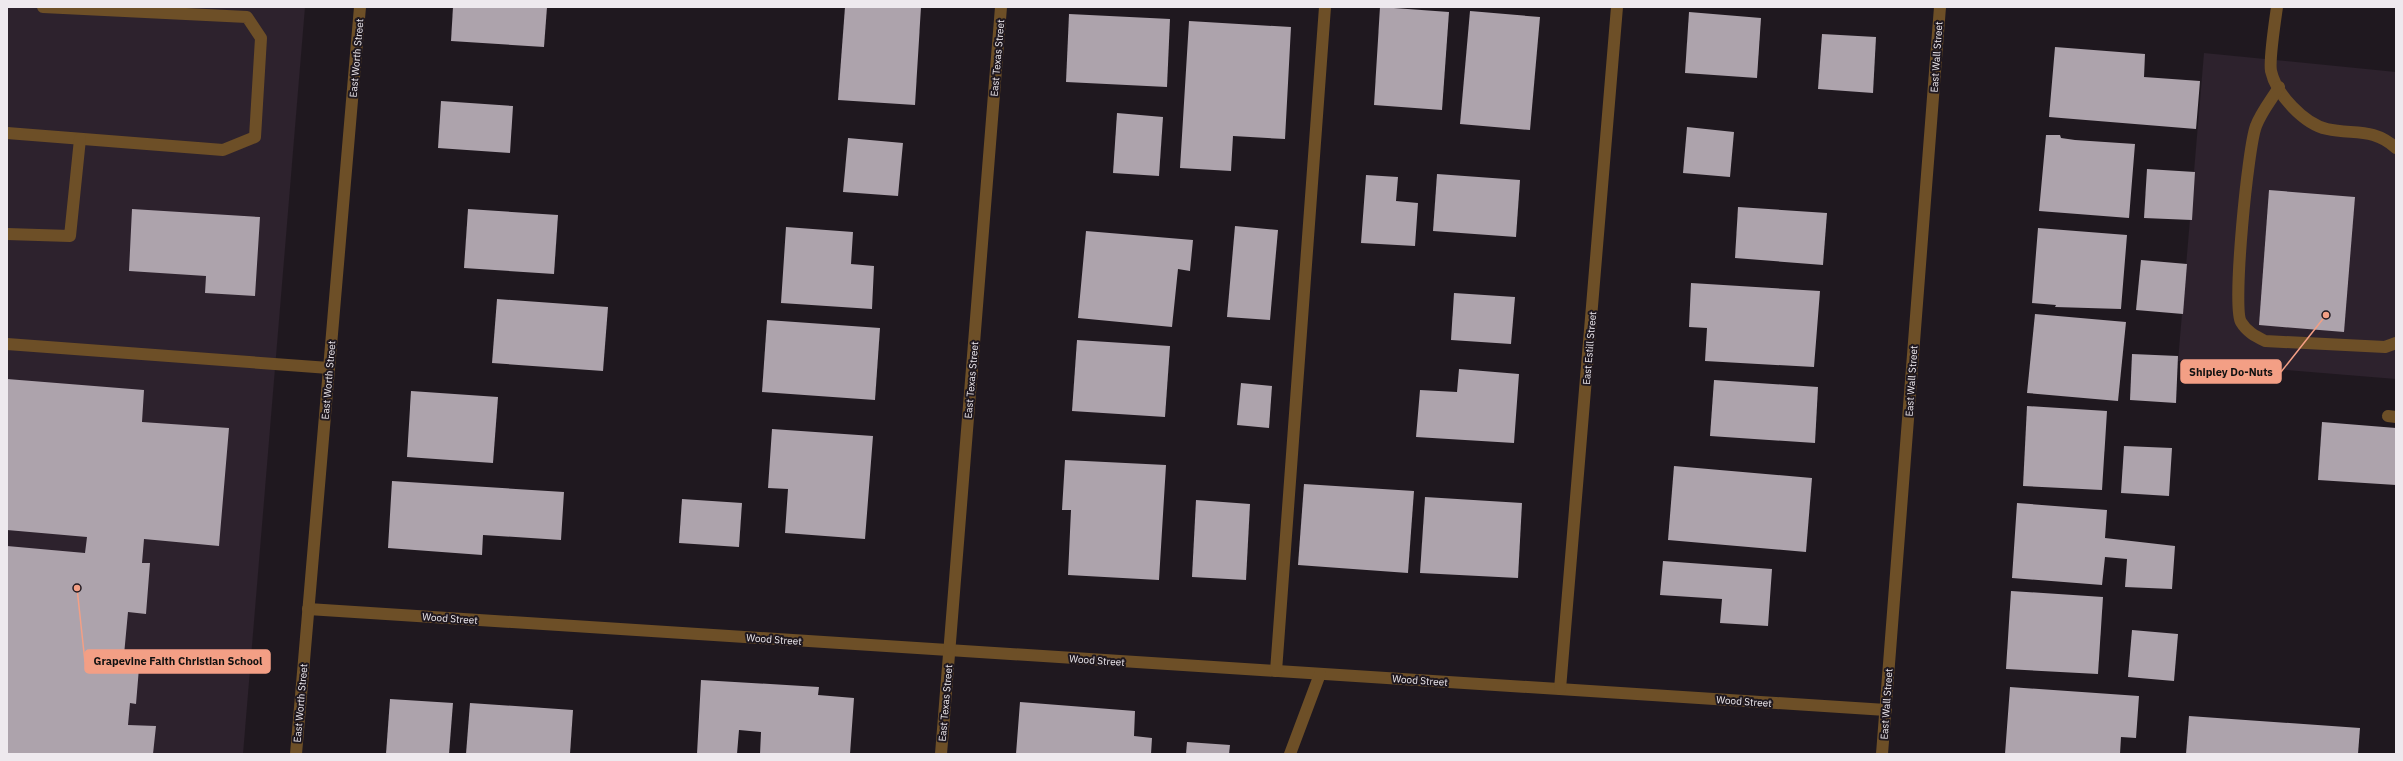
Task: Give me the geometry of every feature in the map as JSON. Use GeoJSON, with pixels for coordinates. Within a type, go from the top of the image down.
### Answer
{"type":"FeatureCollection","features":[{"type":"Feature","properties":{"kind":"street"},"geometry":{"type":"LineString","coordinates":[[7,133],[223,150],[254,137],[261,38],[247,17],[44,7]]}},
{"type":"Feature","properties":{"kind":"street","name":"East Worth Street"},"geometry":{"type":"LineString","coordinates":[[296,754],[360,7]]}},
{"type":"Feature","properties":{"kind":"street","name":"East Texas Street"},"geometry":{"type":"LineString","coordinates":[[941,754],[1001,7]]}},
{"type":"Feature","properties":{"kind":"street"},"geometry":{"type":"LineString","coordinates":[[1276,671],[1324,7]]}},
{"type":"Feature","properties":{"kind":"street","name":"East Estill Street"},"geometry":{"type":"LineString","coordinates":[[1560,690],[1617,7]]}},
{"type":"Feature","properties":{"kind":"street","name":"East Wall Street"},"geometry":{"type":"LineString","coordinates":[[1882,754],[1940,7]]}},
{"type":"Feature","properties":{"kind":"street"},"geometry":{"type":"LineString","coordinates":[[2276,7],[2271,71],[2286,100],[2304,119],[2326,129],[2356,130],[2386,139],[2396,148]]}},
{"type":"Feature","properties":{"kind":"street"},"geometry":{"type":"LineString","coordinates":[[2279,87],[2256,126],[2249,167],[2238,294],[2240,322],[2252,335],[2265,341],[2385,347],[2396,343]]}},
{"type":"Feature","properties":{"kind":"street"},"geometry":{"type":"LineString","coordinates":[[7,234],[70,236],[80,139]]}},
{"type":"Feature","properties":{"kind":"street"},"geometry":{"type":"LineString","coordinates":[[7,344],[329,368]]}},
{"type":"Feature","properties":{"kind":"street","name":"Wood Street"},"geometry":{"type":"LineString","coordinates":[[308,609],[1886,710]]}},
{"type":"Feature","properties":{"kind":"street"},"geometry":{"type":"LineString","coordinates":[[1290,754],[1320,674]]}},
{"type":"Feature","properties":{"kind":"shaded area"},"geometry":{"type":"Polygon","coordinates":[[[7,7],[305,7],[243,754],[7,754],[7,7]]]}},
{"type":"Feature","properties":{"kind":"shaded area"},"geometry":{"type":"Polygon","coordinates":[[[2204,53],[2396,72],[2396,379],[2178,361],[2204,53]]]}},
{"type":"Feature","properties":{"kind":"building"},"geometry":{"type":"Polygon","coordinates":[[[453,7],[547,7],[544,47],[451,41],[453,7]]]}},
{"type":"Feature","properties":{"kind":"building"},"geometry":{"type":"Polygon","coordinates":[[[845,7],[921,7],[915,105],[838,100],[845,7]]]}},
{"type":"Feature","properties":{"kind":"building"},"geometry":{"type":"Polygon","coordinates":[[[1380,7],[1449,12],[1442,110],[1374,105],[1380,7]]]}},
{"type":"Feature","properties":{"kind":"building"},"geometry":{"type":"Polygon","coordinates":[[[1470,11],[1540,17],[1530,130],[1460,124],[1470,11]]]}},
{"type":"Feature","properties":{"kind":"building"},"geometry":{"type":"Polygon","coordinates":[[[1689,12],[1761,18],[1757,78],[1685,73],[1689,12]]]}},
{"type":"Feature","properties":{"kind":"building"},"geometry":{"type":"Polygon","coordinates":[[[1069,14],[1170,19],[1167,87],[1066,82],[1069,14]]]}},
{"type":"Feature","properties":{"kind":"building"},"geometry":{"type":"Polygon","coordinates":[[[1189,21],[1291,27],[1285,139],[1233,136],[1231,171],[1180,168],[1189,21]]]}},
{"type":"Feature","properties":{"kind":"building"},"geometry":{"type":"Polygon","coordinates":[[[1822,34],[1876,37],[1873,93],[1818,89],[1822,34]]]}},
{"type":"Feature","properties":{"kind":"building"},"geometry":{"type":"Polygon","coordinates":[[[2055,47],[2145,54],[2144,77],[2200,81],[2196,129],[2049,117],[2055,47]]]}},
{"type":"Feature","properties":{"kind":"building"},"geometry":{"type":"Polygon","coordinates":[[[441,101],[513,106],[510,153],[438,148],[441,101]]]}},
{"type":"Feature","properties":{"kind":"building"},"geometry":{"type":"Polygon","coordinates":[[[1117,113],[1163,117],[1159,176],[1113,173],[1117,113]]]}},
{"type":"Feature","properties":{"kind":"building"},"geometry":{"type":"Polygon","coordinates":[[[1687,127],[1734,132],[1730,177],[1683,173],[1687,127]]]}},
{"type":"Feature","properties":{"kind":"building"},"geometry":{"type":"Polygon","coordinates":[[[2046,135],[2060,135],[2061,138],[2075,140],[2135,144],[2129,218],[2039,211],[2046,135]]]}},
{"type":"Feature","properties":{"kind":"building"},"geometry":{"type":"Polygon","coordinates":[[[848,138],[903,143],[898,196],[843,192],[848,138]]]}},
{"type":"Feature","properties":{"kind":"building"},"geometry":{"type":"Polygon","coordinates":[[[2147,169],[2195,172],[2192,220],[2144,218],[2147,169]]]}},
{"type":"Feature","properties":{"kind":"building"},"geometry":{"type":"Polygon","coordinates":[[[1437,174],[1520,180],[1516,237],[1433,231],[1437,174]]]}},
{"type":"Feature","properties":{"kind":"building"},"geometry":{"type":"Polygon","coordinates":[[[1366,175],[1398,177],[1396,201],[1418,203],[1415,246],[1361,243],[1366,175]]]}},
{"type":"Feature","properties":{"kind":"building"},"geometry":{"type":"Polygon","coordinates":[[[2269,190],[2355,197],[2344,332],[2259,325],[2269,190]]]}},
{"type":"Feature","properties":{"kind":"building"},"geometry":{"type":"Polygon","coordinates":[[[1738,207],[1827,213],[1823,265],[1735,258],[1738,207]]]}},
{"type":"Feature","properties":{"kind":"building"},"geometry":{"type":"Polygon","coordinates":[[[132,209],[260,217],[255,296],[205,293],[206,276],[129,271],[132,209]]]}},
{"type":"Feature","properties":{"kind":"building"},"geometry":{"type":"Polygon","coordinates":[[[468,209],[558,215],[554,274],[464,268],[468,209]]]}},
{"type":"Feature","properties":{"kind":"building"},"geometry":{"type":"Polygon","coordinates":[[[1235,226],[1278,230],[1270,320],[1227,317],[1235,226]]]}},
{"type":"Feature","properties":{"kind":"building"},"geometry":{"type":"Polygon","coordinates":[[[786,227],[853,232],[851,264],[874,266],[872,309],[781,303],[786,227]]]}},
{"type":"Feature","properties":{"kind":"building"},"geometry":{"type":"Polygon","coordinates":[[[2038,228],[2127,235],[2121,309],[2055,307],[2056,305],[2032,303],[2038,228]]]}},
{"type":"Feature","properties":{"kind":"building"},"geometry":{"type":"Polygon","coordinates":[[[1086,231],[1193,240],[1190,271],[1178,269],[1172,327],[1078,318],[1086,231]]]}},
{"type":"Feature","properties":{"kind":"building"},"geometry":{"type":"Polygon","coordinates":[[[2141,260],[2187,264],[2183,314],[2136,310],[2141,260]]]}},
{"type":"Feature","properties":{"kind":"building"},"geometry":{"type":"Polygon","coordinates":[[[1691,283],[1820,291],[1814,367],[1705,361],[1707,328],[1689,327],[1691,283]]]}},
{"type":"Feature","properties":{"kind":"building"},"geometry":{"type":"Polygon","coordinates":[[[1454,293],[1515,297],[1511,344],[1451,340],[1454,293]]]}},
{"type":"Feature","properties":{"kind":"building"},"geometry":{"type":"Polygon","coordinates":[[[497,299],[608,307],[603,371],[492,363],[497,299]]]}},
{"type":"Feature","properties":{"kind":"building"},"geometry":{"type":"Polygon","coordinates":[[[2035,314],[2126,322],[2118,401],[2027,393],[2035,314]]]}},
{"type":"Feature","properties":{"kind":"building"},"geometry":{"type":"Polygon","coordinates":[[[767,320],[880,328],[875,400],[762,392],[767,320]]]}},
{"type":"Feature","properties":{"kind":"building"},"geometry":{"type":"Polygon","coordinates":[[[1077,340],[1170,346],[1165,417],[1072,411],[1077,340]]]}},
{"type":"Feature","properties":{"kind":"building"},"geometry":{"type":"Polygon","coordinates":[[[2132,354],[2178,356],[2176,403],[2130,400],[2132,354]]]}},
{"type":"Feature","properties":{"kind":"building"},"geometry":{"type":"Polygon","coordinates":[[[1459,369],[1519,374],[1514,443],[1416,437],[1420,390],[1457,392],[1459,369]]]}},
{"type":"Feature","properties":{"kind":"building"},"geometry":{"type":"Polygon","coordinates":[[[7,379],[144,390],[142,422],[229,428],[219,546],[144,539],[142,563],[150,563],[146,614],[128,612],[124,655],[140,656],[136,704],[130,703],[128,725],[156,726],[153,754],[7,754],[7,546],[85,553],[87,537],[7,530],[7,379]]]}},
{"type":"Feature","properties":{"kind":"building"},"geometry":{"type":"Polygon","coordinates":[[[1714,380],[1818,387],[1815,443],[1710,436],[1714,380]]]}},
{"type":"Feature","properties":{"kind":"building"},"geometry":{"type":"Polygon","coordinates":[[[1241,383],[1272,386],[1269,428],[1237,425],[1241,383]]]}},
{"type":"Feature","properties":{"kind":"building"},"geometry":{"type":"Polygon","coordinates":[[[411,391],[498,397],[493,463],[407,457],[411,391]]]}},
{"type":"Feature","properties":{"kind":"building"},"geometry":{"type":"Polygon","coordinates":[[[2027,406],[2107,411],[2102,490],[2023,486],[2027,406]]]}},
{"type":"Feature","properties":{"kind":"building"},"geometry":{"type":"Polygon","coordinates":[[[2322,422],[2396,428],[2396,485],[2318,480],[2322,422]]]}},
{"type":"Feature","properties":{"kind":"building"},"geometry":{"type":"Polygon","coordinates":[[[772,429],[873,436],[865,539],[785,533],[788,489],[768,488],[772,429]]]}},
{"type":"Feature","properties":{"kind":"building"},"geometry":{"type":"Polygon","coordinates":[[[2124,446],[2172,448],[2169,496],[2121,493],[2124,446]]]}},
{"type":"Feature","properties":{"kind":"building"},"geometry":{"type":"Polygon","coordinates":[[[1065,460],[1166,465],[1159,580],[1068,575],[1071,510],[1062,510],[1065,460]]]}},
{"type":"Feature","properties":{"kind":"building"},"geometry":{"type":"Polygon","coordinates":[[[1674,466],[1812,478],[1806,552],[1668,540],[1674,466]]]}},
{"type":"Feature","properties":{"kind":"building"},"geometry":{"type":"Polygon","coordinates":[[[392,481],[564,492],[561,540],[483,535],[482,555],[388,548],[392,481]]]}},
{"type":"Feature","properties":{"kind":"building"},"geometry":{"type":"Polygon","coordinates":[[[1304,484],[1414,491],[1408,573],[1298,565],[1304,484]]]}},
{"type":"Feature","properties":{"kind":"building"},"geometry":{"type":"Polygon","coordinates":[[[1425,497],[1522,503],[1518,578],[1420,573],[1425,497]]]}},
{"type":"Feature","properties":{"kind":"building"},"geometry":{"type":"Polygon","coordinates":[[[682,499],[742,503],[739,547],[679,543],[682,499]]]}},
{"type":"Feature","properties":{"kind":"building"},"geometry":{"type":"Polygon","coordinates":[[[1196,500],[1250,504],[1246,580],[1192,577],[1196,500]]]}},
{"type":"Feature","properties":{"kind":"building"},"geometry":{"type":"Polygon","coordinates":[[[2017,503],[2107,510],[2105,538],[2175,546],[2172,589],[2125,587],[2127,559],[2105,557],[2102,585],[2012,578],[2017,503]]]}},
{"type":"Feature","properties":{"kind":"building"},"geometry":{"type":"Polygon","coordinates":[[[1663,561],[1772,569],[1768,626],[1720,623],[1722,599],[1660,595],[1663,561]]]}},
{"type":"Feature","properties":{"kind":"building"},"geometry":{"type":"Polygon","coordinates":[[[2011,591],[2103,597],[2098,674],[2006,669],[2011,591]]]}},
{"type":"Feature","properties":{"kind":"building"},"geometry":{"type":"Polygon","coordinates":[[[2132,630],[2178,634],[2174,681],[2128,677],[2132,630]]]}},
{"type":"Feature","properties":{"kind":"building"},"geometry":{"type":"Polygon","coordinates":[[[701,680],[819,687],[818,695],[854,698],[850,754],[760,754],[761,732],[739,730],[737,754],[697,754],[701,680]]]}},
{"type":"Feature","properties":{"kind":"building"},"geometry":{"type":"Polygon","coordinates":[[[2010,687],[2139,696],[2136,738],[2121,737],[2120,754],[2005,754],[2010,687]]]}},
{"type":"Feature","properties":{"kind":"building"},"geometry":{"type":"Polygon","coordinates":[[[390,699],[453,703],[449,754],[386,754],[390,699]]]}},
{"type":"Feature","properties":{"kind":"building"},"geometry":{"type":"Polygon","coordinates":[[[1020,702],[1135,711],[1134,736],[1152,738],[1151,754],[1016,754],[1020,702]]]}},
{"type":"Feature","properties":{"kind":"building"},"geometry":{"type":"Polygon","coordinates":[[[470,703],[573,710],[570,754],[466,754],[470,703]]]}},
{"type":"Feature","properties":{"kind":"building"},"geometry":{"type":"Polygon","coordinates":[[[2189,716],[2360,728],[2358,754],[2186,754],[2189,716]]]}},
{"type":"Feature","properties":{"kind":"building"},"geometry":{"type":"Polygon","coordinates":[[[1187,742],[1230,745],[1229,754],[1186,754],[1187,742]]]}},
{"type":"Feature","properties":{"kind":"place","name":"Shipley Do-Nuts"},"geometry":{"type":"Point","coordinates":[2326,315]}},
{"type":"Feature","properties":{"kind":"place","name":"Grapevine Faith Christian School"},"geometry":{"type":"Point","coordinates":[77,588]}}]}
